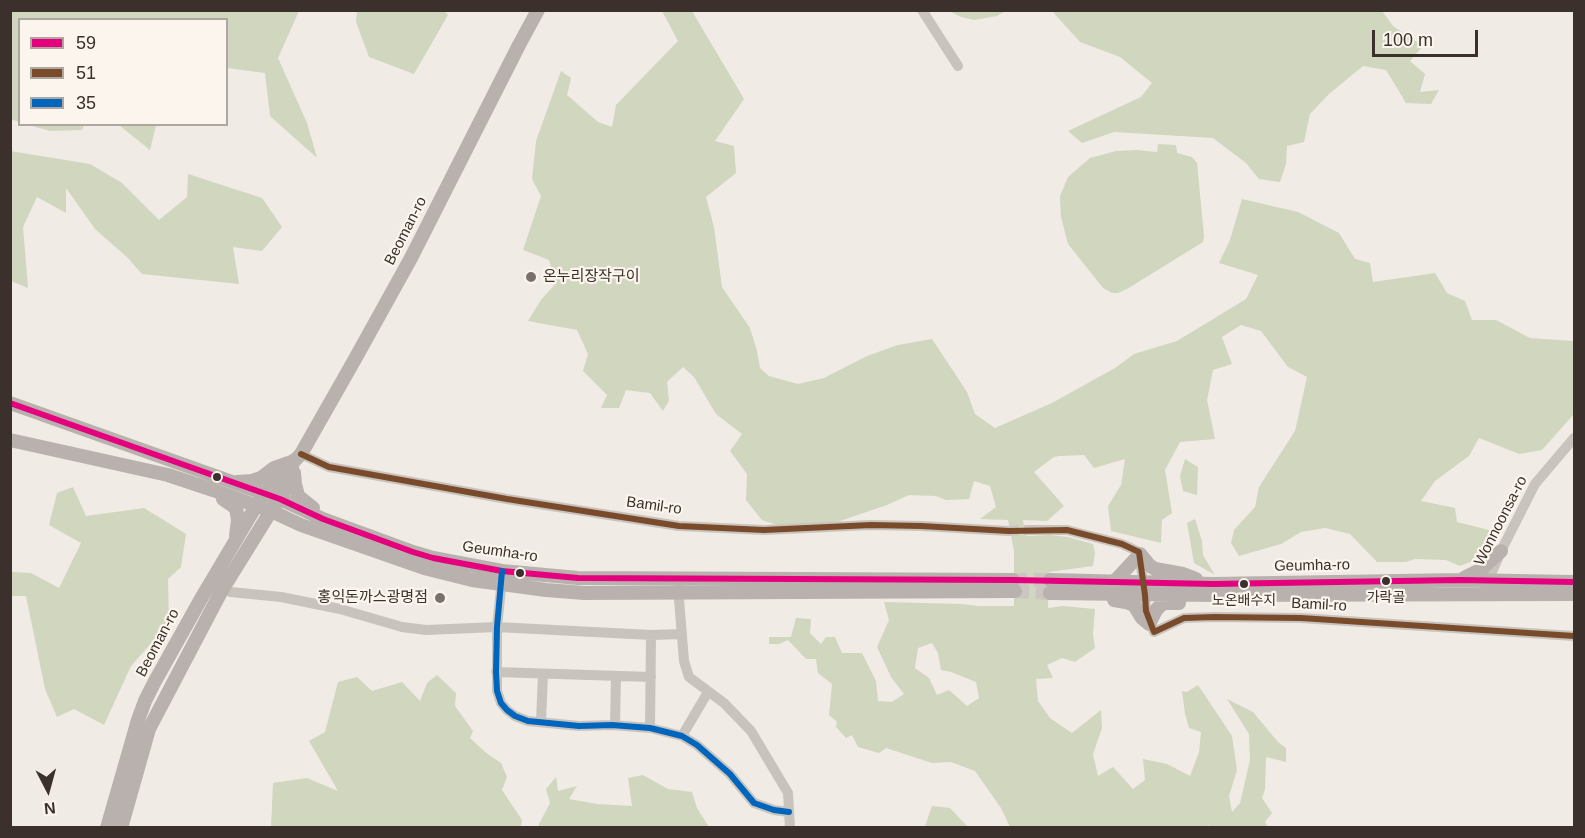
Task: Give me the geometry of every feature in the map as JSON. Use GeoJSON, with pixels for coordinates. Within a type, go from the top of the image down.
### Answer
{"type":"FeatureCollection","features":[{"type":"Feature","properties":{"kind":"main road","name":"Beoman-ro"},"geometry":{"type":"LineString","coordinates":[[107,828],[123,768],[145,701],[216,587],[245,556],[289,485],[297,458],[411,258],[538,10]]}},
{"type":"Feature","properties":{"kind":"main road","name":"Geumha-ro"},"geometry":{"type":"LineString","coordinates":[[10,403],[280,499],[323,519],[423,555],[502,578]]}},
{"type":"Feature","properties":{"kind":"main road","name":"Geumha-ro"},"geometry":{"type":"LineString","coordinates":[[10,440],[168,475],[424,568],[472,580],[578,578],[678,585],[1014,586]]}},
{"type":"Feature","properties":{"kind":"main road","name":"Beoman-ro"},"geometry":{"type":"LineString","coordinates":[[121,828],[149,729],[216,587],[234,542],[256,506],[297,458]]}},
{"type":"Feature","properties":{"kind":"main road"},"geometry":{"type":"LineString","coordinates":[[231,483],[256,480],[274,468],[297,458],[295,484],[298,495],[323,519]]}},
{"type":"Feature","properties":{"kind":"main road"},"geometry":{"type":"LineString","coordinates":[[213,490],[220,498],[236,508],[238,520],[234,542]]}},
{"type":"Feature","properties":{"kind":"main road"},"geometry":{"type":"LineString","coordinates":[[245,556],[274,526],[301,525]]}},
{"type":"Feature","properties":{"kind":"main road"},"geometry":{"type":"LineString","coordinates":[[1460,580],[1480,570],[1501,551]]}},
{"type":"Feature","properties":{"kind":"main road"},"geometry":{"type":"LineString","coordinates":[[1501,551],[1498,563],[1499,572],[1509,581]]}},
{"type":"Feature","properties":{"kind":"main road"},"geometry":{"type":"LineString","coordinates":[[1115,581],[1140,554],[1155,569],[1183,574],[1214,589]]}},
{"type":"Feature","properties":{"kind":"main road","name":"Geumha-ro"},"geometry":{"type":"LineString","coordinates":[[1214,589],[1460,580],[1486,587],[1509,581],[1575,582]]}},
{"type":"Feature","properties":{"kind":"main road","name":"Geumha-ro"},"geometry":{"type":"LineString","coordinates":[[1145,589],[1115,581],[1050,587],[1083,593],[1145,589],[1486,587],[1575,594]]}},
{"type":"Feature","properties":{"kind":"main road"},"geometry":{"type":"LineString","coordinates":[[1083,593],[1130,603],[1149,624],[1156,610],[1164,603],[1192,602],[1214,589]]}},
{"type":"Feature","properties":{"kind":"street"},"geometry":{"type":"LineString","coordinates":[[922,10],[958,66]]}},
{"type":"Feature","properties":{"kind":"street","name":"Wonnoonsa-ro"},"geometry":{"type":"LineString","coordinates":[[1486,587],[1501,551],[1535,484],[1575,438]]}},
{"type":"Feature","properties":{"kind":"street","name":"Bamil-ro"},"geometry":{"type":"LineString","coordinates":[[297,458],[507,499],[680,526],[764,530],[871,525],[1009,531]]}},
{"type":"Feature","properties":{"kind":"street"},"geometry":{"type":"LineString","coordinates":[[1028,530],[1067,530],[1137,550],[1140,554],[1149,624]]}},
{"type":"Feature","properties":{"kind":"street"},"geometry":{"type":"LineString","coordinates":[[502,578],[497,627],[496,672],[497,691],[501,703],[507,710],[528,721],[579,726],[615,725],[650,728],[682,736],[697,745],[730,774],[754,803],[789,812]]}},
{"type":"Feature","properties":{"kind":"street"},"geometry":{"type":"LineString","coordinates":[[678,585],[684,661],[689,677],[724,704],[751,731],[788,793],[790,828]]}},
{"type":"Feature","properties":{"kind":"street"},"geometry":{"type":"LineString","coordinates":[[216,587],[340,609],[402,627],[426,630],[497,627],[651,635],[682,634]]}},
{"type":"Feature","properties":{"kind":"street","name":"Bamil-ro"},"geometry":{"type":"LineString","coordinates":[[1149,624],[1154,632],[1184,618],[1301,618],[1575,636]]}},
{"type":"Feature","properties":{"kind":"street"},"geometry":{"type":"LineString","coordinates":[[650,728],[651,635]]}},
{"type":"Feature","properties":{"kind":"street"},"geometry":{"type":"LineString","coordinates":[[496,672],[651,677]]}},
{"type":"Feature","properties":{"kind":"street"},"geometry":{"type":"LineString","coordinates":[[541,722],[543,674]]}},
{"type":"Feature","properties":{"kind":"street"},"geometry":{"type":"LineString","coordinates":[[615,725],[616,676]]}},
{"type":"Feature","properties":{"kind":"street"},"geometry":{"type":"LineString","coordinates":[[682,736],[708,692]]}},
{"type":"Feature","properties":{"kind":"green space"},"geometry":{"type":"Polygon","coordinates":[[[11,10],[299,11],[278,58],[307,123],[317,158],[270,116],[265,73],[228,68],[228,18],[18,18],[18,122],[11,119],[11,10]]]}},
{"type":"Feature","properties":{"kind":"green space"},"geometry":{"type":"Polygon","coordinates":[[[444,10],[448,15],[414,74],[369,57],[356,22],[357,11],[444,10]]]}},
{"type":"Feature","properties":{"kind":"green space"},"geometry":{"type":"Polygon","coordinates":[[[662,11],[692,11],[744,99],[715,141],[734,146],[736,173],[706,197],[714,227],[722,287],[750,328],[760,368],[769,376],[798,384],[824,378],[867,356],[898,345],[932,339],[967,392],[975,414],[995,428],[1052,403],[1115,368],[1134,354],[1177,341],[1246,299],[1258,275],[1219,263],[1230,240],[1242,199],[1298,212],[1339,233],[1355,259],[1370,263],[1373,282],[1435,273],[1447,293],[1465,301],[1472,320],[1496,320],[1530,338],[1574,341],[1574,414],[1542,450],[1519,454],[1479,438],[1469,456],[1435,481],[1421,501],[1455,508],[1457,522],[1497,532],[1485,556],[1460,566],[1446,560],[1415,559],[1406,562],[1377,562],[1350,534],[1325,528],[1301,532],[1281,544],[1239,556],[1231,543],[1234,530],[1255,507],[1259,487],[1295,431],[1307,377],[1288,367],[1261,331],[1241,325],[1222,337],[1232,364],[1213,370],[1207,400],[1215,439],[1180,442],[1165,470],[1172,513],[1162,520],[1161,543],[1111,531],[1108,506],[1121,485],[1125,459],[1094,468],[1084,455],[1059,456],[1054,457],[1034,472],[1064,506],[1047,521],[1023,520],[1025,535],[1068,537],[1093,544],[1095,553],[1093,566],[1049,572],[1048,608],[1063,606],[1095,609],[1093,634],[1095,648],[1075,662],[1062,658],[1047,665],[1053,678],[1036,679],[1038,701],[1050,718],[1072,733],[1101,710],[1102,728],[1093,754],[1098,776],[1113,767],[1133,789],[1145,780],[1143,759],[1167,764],[1190,776],[1199,752],[1201,732],[1189,728],[1182,691],[1187,692],[1198,685],[1232,736],[1237,770],[1229,796],[1232,812],[1240,803],[1250,760],[1249,734],[1227,699],[1253,712],[1278,742],[1286,748],[1286,762],[1266,757],[1265,789],[1262,798],[1272,813],[1265,822],[1268,827],[1210,828],[1209,825],[1205,828],[1010,827],[1001,808],[975,771],[951,762],[932,763],[886,748],[879,753],[858,747],[852,735],[846,738],[836,727],[837,722],[829,715],[832,684],[818,673],[816,659],[806,659],[788,640],[779,644],[769,644],[769,637],[791,637],[796,618],[811,619],[810,633],[821,644],[826,637],[835,637],[842,653],[862,653],[876,681],[878,701],[892,702],[904,694],[891,677],[877,647],[889,620],[884,602],[1014,606],[1014,551],[1008,520],[980,519],[996,507],[990,486],[974,481],[969,499],[946,500],[936,496],[909,495],[831,524],[780,526],[762,520],[746,500],[747,474],[730,451],[742,434],[716,414],[694,377],[683,367],[667,382],[669,401],[663,411],[650,393],[626,390],[619,408],[601,408],[607,395],[583,371],[588,354],[577,330],[528,321],[541,300],[556,283],[549,260],[523,250],[541,196],[532,179],[536,141],[561,71],[571,78],[567,95],[598,122],[612,127],[616,105],[678,41],[662,11]],[[932,643],[918,648],[915,668],[929,678],[937,695],[949,690],[967,706],[979,698],[976,682],[941,670],[938,653],[932,643]]]}},
{"type":"Feature","properties":{"kind":"green space"},"geometry":{"type":"Polygon","coordinates":[[[949,11],[1005,11],[997,16],[974,20],[949,11]]]}},
{"type":"Feature","properties":{"kind":"green space"},"geometry":{"type":"Polygon","coordinates":[[[1052,11],[1382,11],[1393,26],[1423,46],[1410,61],[1425,74],[1420,92],[1439,90],[1431,104],[1406,103],[1386,70],[1363,66],[1329,94],[1310,114],[1304,142],[1287,146],[1286,164],[1280,182],[1259,179],[1246,163],[1213,138],[1114,132],[1082,143],[1068,131],[1141,97],[1152,83],[1120,57],[1080,42],[1052,11]]]}},
{"type":"Feature","properties":{"kind":"green space"},"geometry":{"type":"Polygon","coordinates":[[[32,126],[84,126],[82,130],[50,131],[32,126]]]}},
{"type":"Feature","properties":{"kind":"green space"},"geometry":{"type":"Polygon","coordinates":[[[120,126],[156,126],[150,150],[120,126]]]}},
{"type":"Feature","properties":{"kind":"green space"},"geometry":{"type":"Polygon","coordinates":[[[1158,144],[1176,145],[1177,153],[1192,157],[1197,163],[1203,242],[1127,289],[1112,293],[1103,288],[1068,244],[1061,217],[1060,196],[1068,177],[1090,158],[1116,151],[1157,152],[1158,144]]]}},
{"type":"Feature","properties":{"kind":"green space"},"geometry":{"type":"Polygon","coordinates":[[[10,151],[90,164],[122,183],[159,220],[187,197],[188,174],[262,198],[282,227],[262,251],[233,247],[239,284],[142,274],[128,258],[95,229],[66,188],[66,213],[37,197],[23,227],[28,288],[11,281],[10,151]]]}},
{"type":"Feature","properties":{"kind":"green space"},"geometry":{"type":"Polygon","coordinates":[[[1185,459],[1198,467],[1197,495],[1183,491],[1180,476],[1185,459]]]}},
{"type":"Feature","properties":{"kind":"green space"},"geometry":{"type":"Polygon","coordinates":[[[73,487],[86,516],[144,508],[186,534],[181,567],[168,579],[169,623],[131,666],[104,725],[74,709],[57,717],[45,689],[26,596],[11,596],[11,572],[31,573],[59,588],[81,543],[49,525],[57,493],[73,487]]]}},
{"type":"Feature","properties":{"kind":"green space"},"geometry":{"type":"Polygon","coordinates":[[[1195,519],[1202,541],[1203,555],[1215,575],[1194,563],[1187,523],[1195,519]]]}},
{"type":"Feature","properties":{"kind":"green space"},"geometry":{"type":"Polygon","coordinates":[[[437,675],[456,693],[455,706],[473,731],[470,738],[501,763],[507,777],[502,790],[522,820],[521,827],[271,827],[273,783],[307,778],[338,791],[309,741],[325,732],[338,682],[357,677],[372,691],[402,682],[420,701],[427,683],[437,675]]]}},
{"type":"Feature","properties":{"kind":"green space"},"geometry":{"type":"Polygon","coordinates":[[[643,775],[668,789],[692,792],[697,808],[709,827],[539,827],[550,803],[546,789],[556,777],[558,791],[577,786],[569,799],[597,804],[632,806],[628,778],[643,775]]]}},
{"type":"Feature","properties":{"kind":"green space"},"geometry":{"type":"Polygon","coordinates":[[[932,806],[950,808],[968,827],[925,826],[932,806]]]}},
{"type":"Feature","properties":{"kind":"tunnel"},"geometry":{"type":"LineString","coordinates":[[1009,531],[1028,530]]}},
{"type":"Feature","properties":{"kind":"tunnel"},"geometry":{"type":"LineString","coordinates":[[1013,580],[1050,580]]}},
{"type":"Feature","properties":{"kind":"tunnel"},"geometry":{"type":"LineString","coordinates":[[1015,591],[1050,593]]}},
{"type":"Feature","properties":{"kind":"transit line","name":"59"},"geometry":{"type":"LineString","coordinates":[[10,403],[280,499],[323,519],[413,552],[502,571],[578,578],[1013,580],[1213,584],[1460,580],[1574,582]]}},
{"type":"Feature","properties":{"kind":"transit line","name":"51"},"geometry":{"type":"LineString","coordinates":[[301,454],[329,467],[507,499],[679,526],[764,530],[871,525],[1009,531],[1067,530],[1122,544],[1139,552],[1146,611],[1154,632],[1184,618],[1214,617],[1301,618],[1574,636]]}},
{"type":"Feature","properties":{"kind":"transit line","name":"35"},"geometry":{"type":"LineString","coordinates":[[502,571],[496,672],[497,691],[501,703],[507,710],[528,721],[579,726],[612,725],[650,728],[682,736],[697,745],[730,774],[754,803],[789,812]]}},
{"type":"Feature","properties":{"kind":"place","name":"온누리장작구이"},"geometry":{"type":"Point","coordinates":[531,277]}},
{"type":"Feature","properties":{"kind":"place","name":"가락골"},"geometry":{"type":"Point","coordinates":[1386,581]}},
{"type":"Feature","properties":{"kind":"place","name":"노온배수지"},"geometry":{"type":"Point","coordinates":[1244,584]}},
{"type":"Feature","properties":{"kind":"place","name":"홍익돈까스광명점"},"geometry":{"type":"Point","coordinates":[440,598]}}]}
